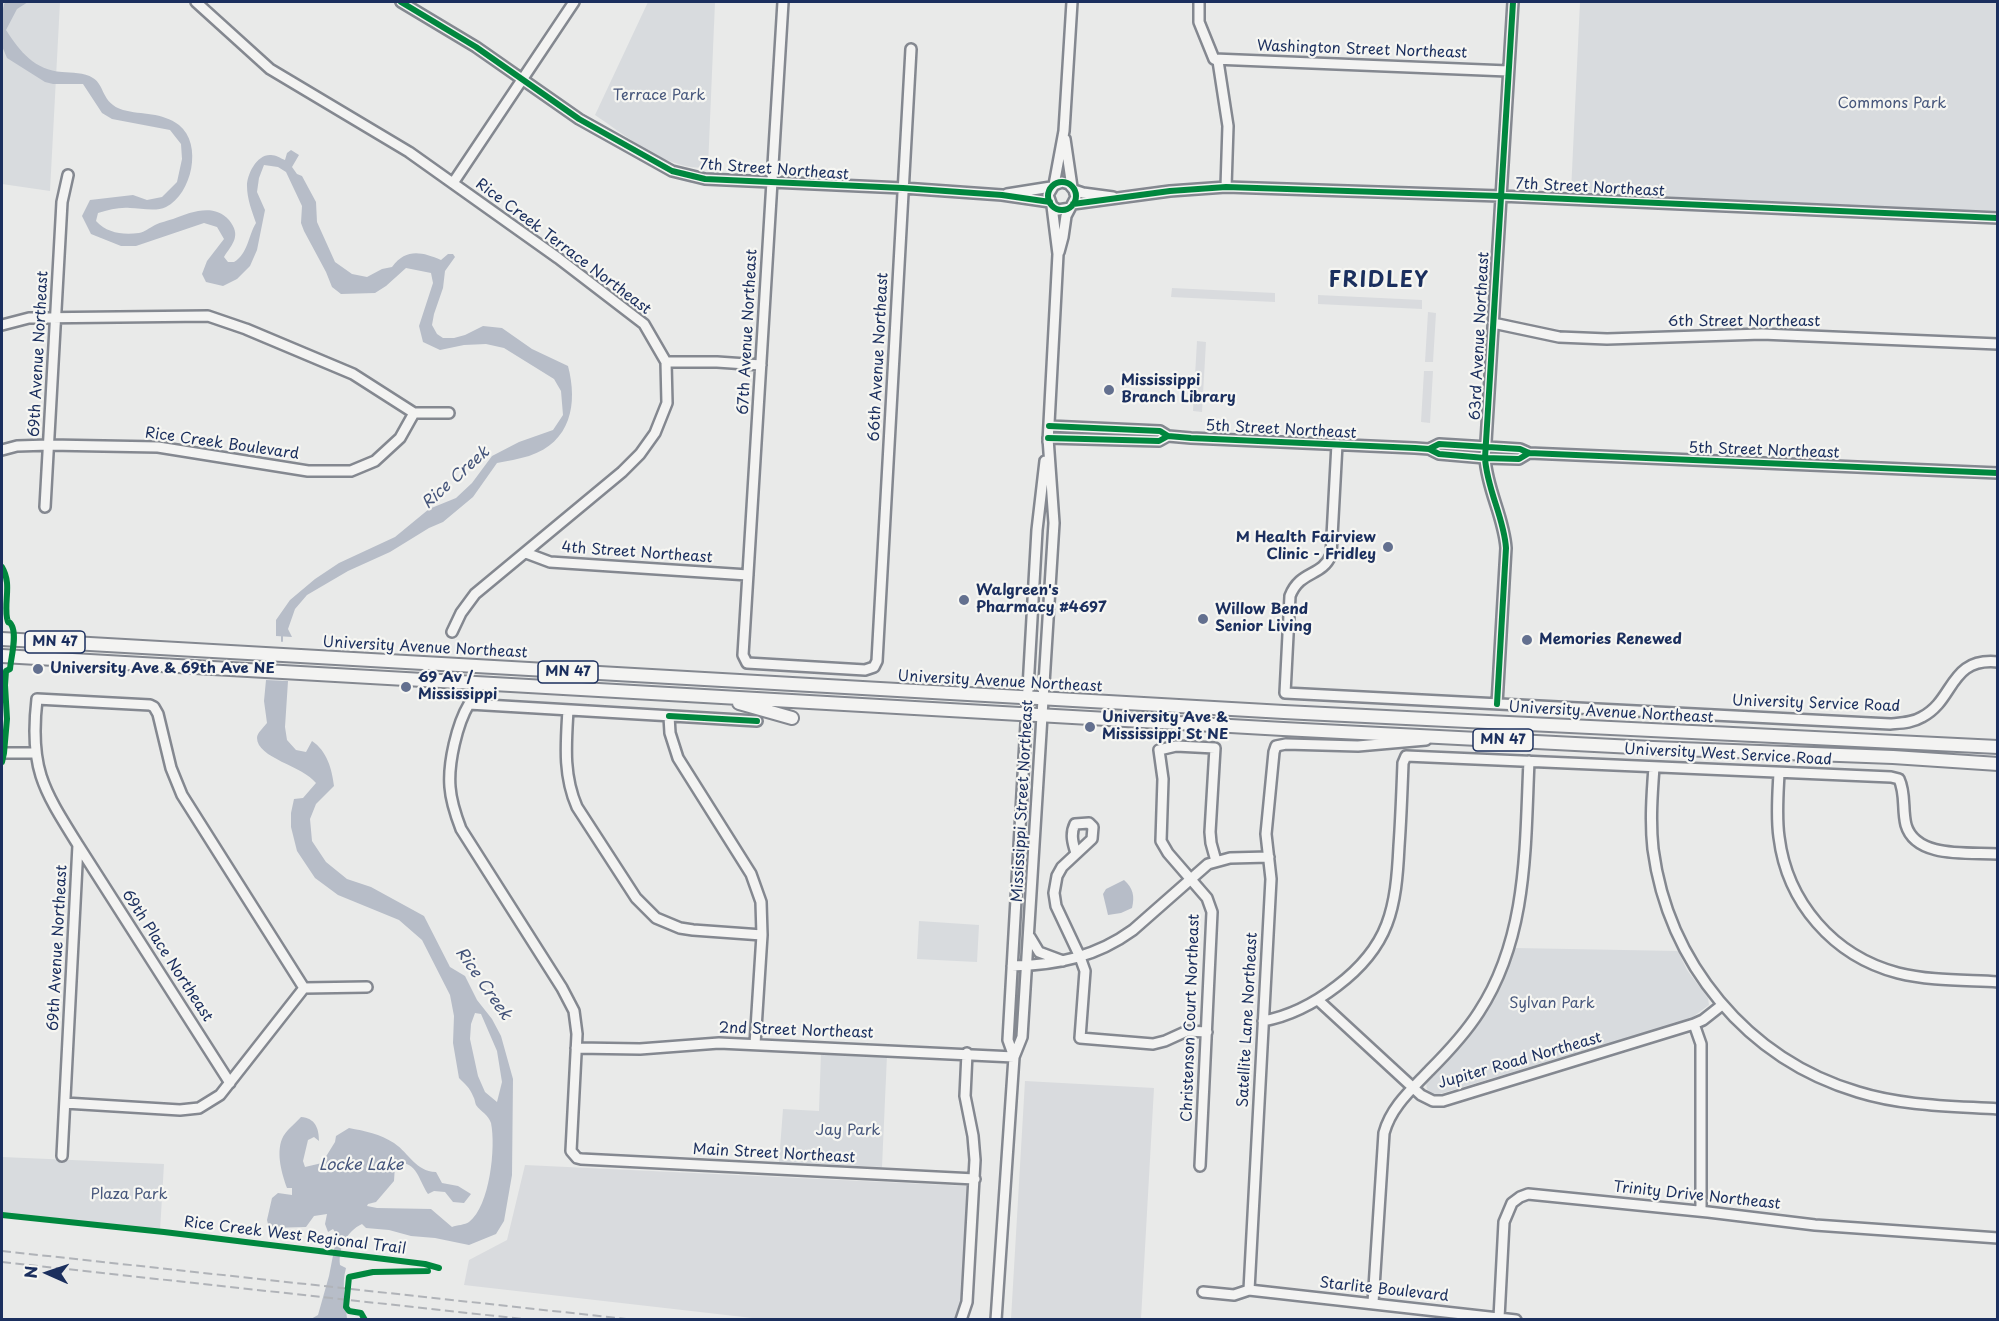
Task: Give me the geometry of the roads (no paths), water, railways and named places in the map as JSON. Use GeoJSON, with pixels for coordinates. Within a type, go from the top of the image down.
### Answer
{"type":"FeatureCollection","features":[{"type":"Feature","properties":{"kind":"main road","name":"University Avenue Northeast"},"geometry":{"type":"LineString","coordinates":[[2,639],[1044,699],[1998,747]]}},
{"type":"Feature","properties":{"kind":"main road","name":"University Avenue Northeast"},"geometry":{"type":"LineString","coordinates":[[2,656],[1042,716],[1998,764]]}},
{"type":"Feature","properties":{"kind":"main road"},"geometry":{"type":"LineString","coordinates":[[717,697],[792,718]]}},
{"type":"Feature","properties":{"kind":"street","name":"Rice Creek Terrace Northeast"},"geometry":{"type":"LineString","coordinates":[[196,2],[270,69],[409,152],[558,258],[644,324],[666,362],[667,403],[655,433],[645,447],[622,472],[475,594],[461,613],[453,632]]}},
{"type":"Feature","properties":{"kind":"street","name":"7th Street Northeast"},"geometry":{"type":"LineString","coordinates":[[401,2],[476,47],[579,119],[672,171],[705,179],[1002,195],[1051,204]]}},
{"type":"Feature","properties":{"kind":"street"},"geometry":{"type":"LineString","coordinates":[[453,183],[574,2]]}},
{"type":"Feature","properties":{"kind":"street","name":"67th Avenue Northeast"},"geometry":{"type":"LineString","coordinates":[[747,663],[743,655],[783,2]]}},
{"type":"Feature","properties":{"kind":"street"},"geometry":{"type":"LineString","coordinates":[[1064,130],[1076,197],[1072,206],[1058,210],[1051,204],[1048,195],[1053,186],[1064,130],[1072,2]]}},
{"type":"Feature","properties":{"kind":"street"},"geometry":{"type":"LineString","coordinates":[[1199,2],[1199,22],[1214,59],[1218,61],[1228,126],[1226,187]]}},
{"type":"Feature","properties":{"kind":"street","name":"63rd Avenue Northeast"},"geometry":{"type":"LineString","coordinates":[[1497,704],[1506,548],[1503,524],[1490,488],[1485,447],[1512,2]]}},
{"type":"Feature","properties":{"kind":"street","name":"66th Avenue Northeast"},"geometry":{"type":"LineString","coordinates":[[747,663],[865,670],[874,667],[877,649],[911,49]]}},
{"type":"Feature","properties":{"kind":"street","name":"Washington Street Northeast"},"geometry":{"type":"LineString","coordinates":[[1214,59],[1508,71]]}},
{"type":"Feature","properties":{"kind":"street","name":"69th Avenue Northeast"},"geometry":{"type":"LineString","coordinates":[[45,507],[62,202],[68,175]]}},
{"type":"Feature","properties":{"kind":"street"},"geometry":{"type":"LineString","coordinates":[[1053,186],[1062,182],[1073,188]]}},
{"type":"Feature","properties":{"kind":"street","name":"7th Street Northeast"},"geometry":{"type":"LineString","coordinates":[[1002,195],[1053,186]]}},
{"type":"Feature","properties":{"kind":"street","name":"7th Street Northeast"},"geometry":{"type":"LineString","coordinates":[[1072,206],[1179,190],[1226,187],[1500,196],[1998,218]]}},
{"type":"Feature","properties":{"kind":"street","name":"7th Street Northeast"},"geometry":{"type":"LineString","coordinates":[[1073,188],[1083,193],[1119,198]]}},
{"type":"Feature","properties":{"kind":"street","name":"Mississippi Street Northeast"},"geometry":{"type":"LineString","coordinates":[[1014,1056],[1008,1040],[1012,966],[1037,530],[1049,426],[1058,254],[1051,204]]}},
{"type":"Feature","properties":{"kind":"street","name":"Mississippi Street Northeast"},"geometry":{"type":"LineString","coordinates":[[1058,254],[1066,216],[1072,206]]}},
{"type":"Feature","properties":{"kind":"street"},"geometry":{"type":"LineString","coordinates":[[2,326],[29,318],[208,316],[246,329],[353,374],[414,413],[449,413]]}},
{"type":"Feature","properties":{"kind":"street","name":"6th Street Northeast"},"geometry":{"type":"LineString","coordinates":[[1493,322],[1559,337],[1607,339],[1762,334],[1998,344]]}},
{"type":"Feature","properties":{"kind":"street"},"geometry":{"type":"LineString","coordinates":[[666,362],[761,365]]}},
{"type":"Feature","properties":{"kind":"street","name":"Rice Creek Boulevard"},"geometry":{"type":"LineString","coordinates":[[2,450],[17,446],[49,445],[158,447],[308,471],[351,471],[375,461],[400,438],[414,413]]}},
{"type":"Feature","properties":{"kind":"street","name":"5th Street Northeast"},"geometry":{"type":"LineString","coordinates":[[1049,426],[1160,430],[1168,436]]}},
{"type":"Feature","properties":{"kind":"street","name":"5th Street Northeast"},"geometry":{"type":"LineString","coordinates":[[1048,438],[1159,441],[1168,436],[1429,449],[1439,454],[1485,458],[1519,459],[1529,453]]}},
{"type":"Feature","properties":{"kind":"street","name":"Mississippi Street Northeast"},"geometry":{"type":"LineString","coordinates":[[996,1320],[1014,1056],[1022,1037],[1028,966],[1044,699],[1054,523],[1048,438]]}},
{"type":"Feature","properties":{"kind":"street","name":"University Service Road"},"geometry":{"type":"LineString","coordinates":[[1337,444],[1331,555],[1321,569],[1297,582],[1290,596],[1285,693],[1904,723],[1924,716],[1941,700],[1960,672],[1967,667],[1975,663],[1998,662]]}},
{"type":"Feature","properties":{"kind":"street","name":"5th Street Northeast"},"geometry":{"type":"LineString","coordinates":[[1429,449],[1439,444],[1520,449],[1529,453],[1998,473]]}},
{"type":"Feature","properties":{"kind":"street","name":"4th Street Northeast"},"geometry":{"type":"LineString","coordinates":[[526,553],[550,562],[748,575]]}},
{"type":"Feature","properties":{"kind":"street","name":"69th Avenue Northeast"},"geometry":{"type":"LineString","coordinates":[[62,1156],[78,845],[44,788],[35,753],[37,699],[146,704],[154,707],[158,714],[171,768],[182,795],[304,988]]}},
{"type":"Feature","properties":{"kind":"street"},"geometry":{"type":"LineString","coordinates":[[576,1048],[576,1023],[569,1000],[461,829],[456,817],[450,787],[451,765],[463,714],[469,704],[757,721]]}},
{"type":"Feature","properties":{"kind":"street"},"geometry":{"type":"LineString","coordinates":[[568,710],[566,761],[572,795],[636,898],[656,918],[680,928],[762,935]]}},
{"type":"Feature","properties":{"kind":"street"},"geometry":{"type":"LineString","coordinates":[[669,716],[670,733],[678,758],[758,888],[762,902],[755,1044]]}},
{"type":"Feature","properties":{"kind":"street","name":"Satellite Lane Northeast"},"geometry":{"type":"LineString","coordinates":[[1249,1290],[1271,879],[1266,834],[1276,746],[1281,744],[1358,746],[1417,742],[1449,737]]}},
{"type":"Feature","properties":{"kind":"street","name":"Christenson Court Northeast"},"geometry":{"type":"LineString","coordinates":[[1200,1166],[1212,912],[1207,898],[1168,853],[1161,841],[1163,779],[1159,750],[1176,746],[1215,748],[1210,843],[1216,861]]}},
{"type":"Feature","properties":{"kind":"street"},"geometry":{"type":"LineString","coordinates":[[2,753],[35,753]]}},
{"type":"Feature","properties":{"kind":"street","name":"University West Service Road"},"geometry":{"type":"LineString","coordinates":[[1318,1000],[1361,966],[1382,936],[1390,918],[1397,882],[1403,763],[1406,756],[1899,779],[1905,795],[1906,825],[1918,843],[1936,850],[1998,854]]}},
{"type":"Feature","properties":{"kind":"street"},"geometry":{"type":"LineString","coordinates":[[1373,1303],[1384,1133],[1392,1114],[1413,1087],[1452,1047],[1479,1012],[1490,993],[1509,948],[1516,927],[1522,892],[1529,761]]}},
{"type":"Feature","properties":{"kind":"street"},"geometry":{"type":"LineString","coordinates":[[1654,767],[1653,846],[1662,894],[1690,960],[1722,1005],[1771,1048],[1831,1083],[1887,1100],[1998,1108]]}},
{"type":"Feature","properties":{"kind":"street"},"geometry":{"type":"LineString","coordinates":[[1779,773],[1778,817],[1784,863],[1801,903],[1824,932],[1856,955],[1876,966],[1896,972],[1917,977],[1998,982]]}},
{"type":"Feature","properties":{"kind":"street","name":"69th Place Northeast"},"geometry":{"type":"LineString","coordinates":[[78,845],[230,1083]]}},
{"type":"Feature","properties":{"kind":"street"},"geometry":{"type":"LineString","coordinates":[[1076,853],[1062,867],[1057,876],[1053,900],[1080,957],[1084,971],[1080,1038],[1153,1044],[1187,1031],[1207,1032]]}},
{"type":"Feature","properties":{"kind":"street"},"geometry":{"type":"LineString","coordinates":[[1012,966],[1066,962],[1080,957],[1120,939],[1208,864],[1230,858],[1269,857]]}},
{"type":"Feature","properties":{"kind":"street"},"geometry":{"type":"LineString","coordinates":[[1029,936],[1039,952],[1066,962]]}},
{"type":"Feature","properties":{"kind":"street"},"geometry":{"type":"LineString","coordinates":[[65,1103],[199,1108],[220,1095],[304,988],[367,987]]}},
{"type":"Feature","properties":{"kind":"street"},"geometry":{"type":"LineString","coordinates":[[1263,1021],[1282,1018],[1318,1000]]}},
{"type":"Feature","properties":{"kind":"street","name":"Jupiter Road Northeast"},"geometry":{"type":"LineString","coordinates":[[1318,1000],[1413,1087],[1433,1101],[1443,1101],[1694,1024],[1722,1005]]}},
{"type":"Feature","properties":{"kind":"street"},"geometry":{"type":"LineString","coordinates":[[1694,1024],[1701,1044],[1701,1211]]}},
{"type":"Feature","properties":{"kind":"street","name":"2nd Street Northeast"},"geometry":{"type":"LineString","coordinates":[[576,1048],[620,1049],[693,1044],[755,1044],[1014,1056]]}},
{"type":"Feature","properties":{"kind":"street","name":"Main Street Northeast"},"geometry":{"type":"LineString","coordinates":[[576,1048],[571,1146],[573,1155],[581,1159],[975,1179]]}},
{"type":"Feature","properties":{"kind":"street"},"geometry":{"type":"LineString","coordinates":[[961,1320],[967,1302],[975,1179],[975,1148],[965,1096],[967,1053]]}},
{"type":"Feature","properties":{"kind":"street","name":"Trinity Drive Northeast"},"geometry":{"type":"LineString","coordinates":[[1499,1318],[1504,1222],[1512,1203],[1528,1194],[1815,1225],[1998,1238]]}},
{"type":"Feature","properties":{"kind":"street","name":"Starlite Boulevard"},"geometry":{"type":"LineString","coordinates":[[1203,1292],[1233,1295],[1249,1290],[1516,1320]]}},
{"type":"Feature","properties":{"kind":"water","name":"Rice Creek"},"geometry":{"type":"Polygon","coordinates":[[[6,2],[28,2],[17,9],[6,30],[17,46],[36,64],[52,71],[89,76],[97,81],[107,99],[116,107],[166,118],[179,125],[191,144],[191,168],[188,180],[175,201],[158,209],[122,208],[98,213],[96,221],[100,225],[115,232],[139,233],[160,223],[209,210],[223,215],[233,226],[235,235],[233,244],[224,257],[228,262],[234,262],[245,250],[256,223],[247,191],[247,181],[251,171],[261,158],[273,155],[285,160],[287,153],[291,150],[299,155],[292,167],[297,174],[302,176],[316,202],[317,222],[335,262],[352,274],[367,277],[382,269],[392,267],[409,254],[427,255],[441,260],[448,254],[453,254],[455,257],[445,271],[443,288],[434,314],[432,325],[437,334],[443,338],[454,338],[483,326],[502,328],[532,349],[568,366],[571,380],[571,407],[562,431],[543,450],[529,456],[497,463],[473,497],[443,522],[307,595],[295,609],[288,629],[292,637],[276,636],[276,620],[290,600],[315,579],[339,563],[395,537],[429,509],[456,498],[472,483],[492,456],[519,442],[553,430],[563,415],[561,391],[554,379],[504,348],[486,344],[464,345],[440,350],[423,342],[419,326],[433,283],[431,273],[406,268],[375,293],[341,294],[332,287],[301,223],[302,206],[286,172],[278,167],[264,165],[259,178],[257,192],[265,210],[257,250],[250,266],[237,279],[223,286],[206,282],[202,274],[207,261],[224,239],[217,227],[204,223],[136,246],[121,246],[91,234],[82,216],[90,200],[133,195],[147,200],[162,197],[177,182],[182,159],[181,144],[170,130],[112,119],[102,113],[83,84],[45,82],[7,58],[2,46],[2,14],[6,2]]]}},
{"type":"Feature","properties":{"kind":"water","name":"Locke Lake"},"geometry":{"type":"Polygon","coordinates":[[[266,680],[288,681],[285,727],[287,740],[296,750],[306,752],[312,741],[325,755],[330,767],[334,786],[316,804],[310,819],[312,841],[326,862],[347,879],[371,887],[424,916],[450,967],[465,976],[477,1000],[492,1019],[501,1036],[513,1079],[512,1175],[504,1221],[496,1234],[469,1245],[366,1228],[362,1224],[348,1236],[340,1252],[340,1265],[346,1268],[344,1287],[347,1319],[311,1319],[318,1315],[337,1235],[333,1229],[328,1232],[325,1224],[327,1214],[314,1216],[306,1227],[269,1228],[267,1220],[272,1198],[278,1193],[292,1195],[292,1188],[287,1188],[285,1182],[280,1157],[280,1145],[286,1133],[301,1117],[310,1119],[315,1124],[319,1141],[314,1137],[308,1140],[303,1161],[305,1167],[322,1163],[335,1142],[336,1136],[349,1128],[372,1133],[389,1140],[400,1147],[423,1169],[436,1172],[442,1183],[458,1186],[471,1194],[464,1203],[453,1202],[445,1192],[434,1191],[428,1194],[417,1173],[409,1165],[397,1162],[394,1181],[376,1202],[367,1206],[431,1209],[452,1227],[469,1222],[476,1214],[487,1190],[493,1146],[491,1123],[476,1105],[469,1088],[459,1078],[453,1043],[454,1016],[450,995],[422,940],[399,920],[338,895],[315,878],[297,851],[291,827],[294,799],[303,798],[316,783],[310,777],[272,757],[259,745],[257,736],[267,723],[264,701],[266,680]],[[475,1013],[471,1024],[470,1039],[478,1076],[485,1092],[497,1102],[502,1082],[497,1051],[481,1014],[475,1013]]]}},
{"type":"Feature","properties":{"kind":"water"},"geometry":{"type":"Polygon","coordinates":[[[1124,880],[1133,892],[1132,908],[1108,915],[1103,894],[1106,889],[1124,880]]]}},
{"type":"Feature","properties":{"kind":"waterway","name":"Rice Creek"},"geometry":{"type":"LineString","coordinates":[[282,635],[282,641]]}},
{"type":"Feature","properties":{"kind":"railway"},"geometry":{"type":"LineString","coordinates":[[2,1251],[636,1320]]}},
{"type":"Feature","properties":{"kind":"railway"},"geometry":{"type":"LineString","coordinates":[[2,1262],[532,1320]]}},
{"type":"Feature","properties":{"kind":"place","name":"Mississippi Branch Library"},"geometry":{"type":"Point","coordinates":[1109,390]}},
{"type":"Feature","properties":{"kind":"place","name":"M Health Fairview Clinic - Fridley"},"geometry":{"type":"Point","coordinates":[1388,547]}},
{"type":"Feature","properties":{"kind":"place","name":"Walgreen's Pharmacy #4697"},"geometry":{"type":"Point","coordinates":[964,600]}},
{"type":"Feature","properties":{"kind":"place","name":"Willow Bend Senior Living"},"geometry":{"type":"Point","coordinates":[1203,619]}},
{"type":"Feature","properties":{"kind":"place","name":"Memories Renewed"},"geometry":{"type":"Point","coordinates":[1527,640]}},
{"type":"Feature","properties":{"kind":"place","name":"University Ave & 69th Ave NE"},"geometry":{"type":"Point","coordinates":[38,669]}},
{"type":"Feature","properties":{"kind":"place","name":"69 Av / Mississippi"},"geometry":{"type":"Point","coordinates":[406,687]}},
{"type":"Feature","properties":{"kind":"place","name":"University Ave & Mississippi St NE"},"geometry":{"type":"Point","coordinates":[1090,727]}},
{"type":"Feature","properties":{"kind":"district","name":"FRIDLEY"},"geometry":{"type":"Point","coordinates":[1379,281]}},
{"type":"Feature","properties":{"kind":"park label","name":"Terrace Park"},"geometry":{"type":"Point","coordinates":[659,96]}},
{"type":"Feature","properties":{"kind":"park label","name":"Commons Park"},"geometry":{"type":"Point","coordinates":[1892,104]}},
{"type":"Feature","properties":{"kind":"park label","name":"Sylvan Park"},"geometry":{"type":"Point","coordinates":[1552,1004]}},
{"type":"Feature","properties":{"kind":"park label","name":"Jay Park"},"geometry":{"type":"Point","coordinates":[848,1131]}},
{"type":"Feature","properties":{"kind":"park label","name":"Plaza Park"},"geometry":{"type":"Point","coordinates":[129,1195]}}]}
